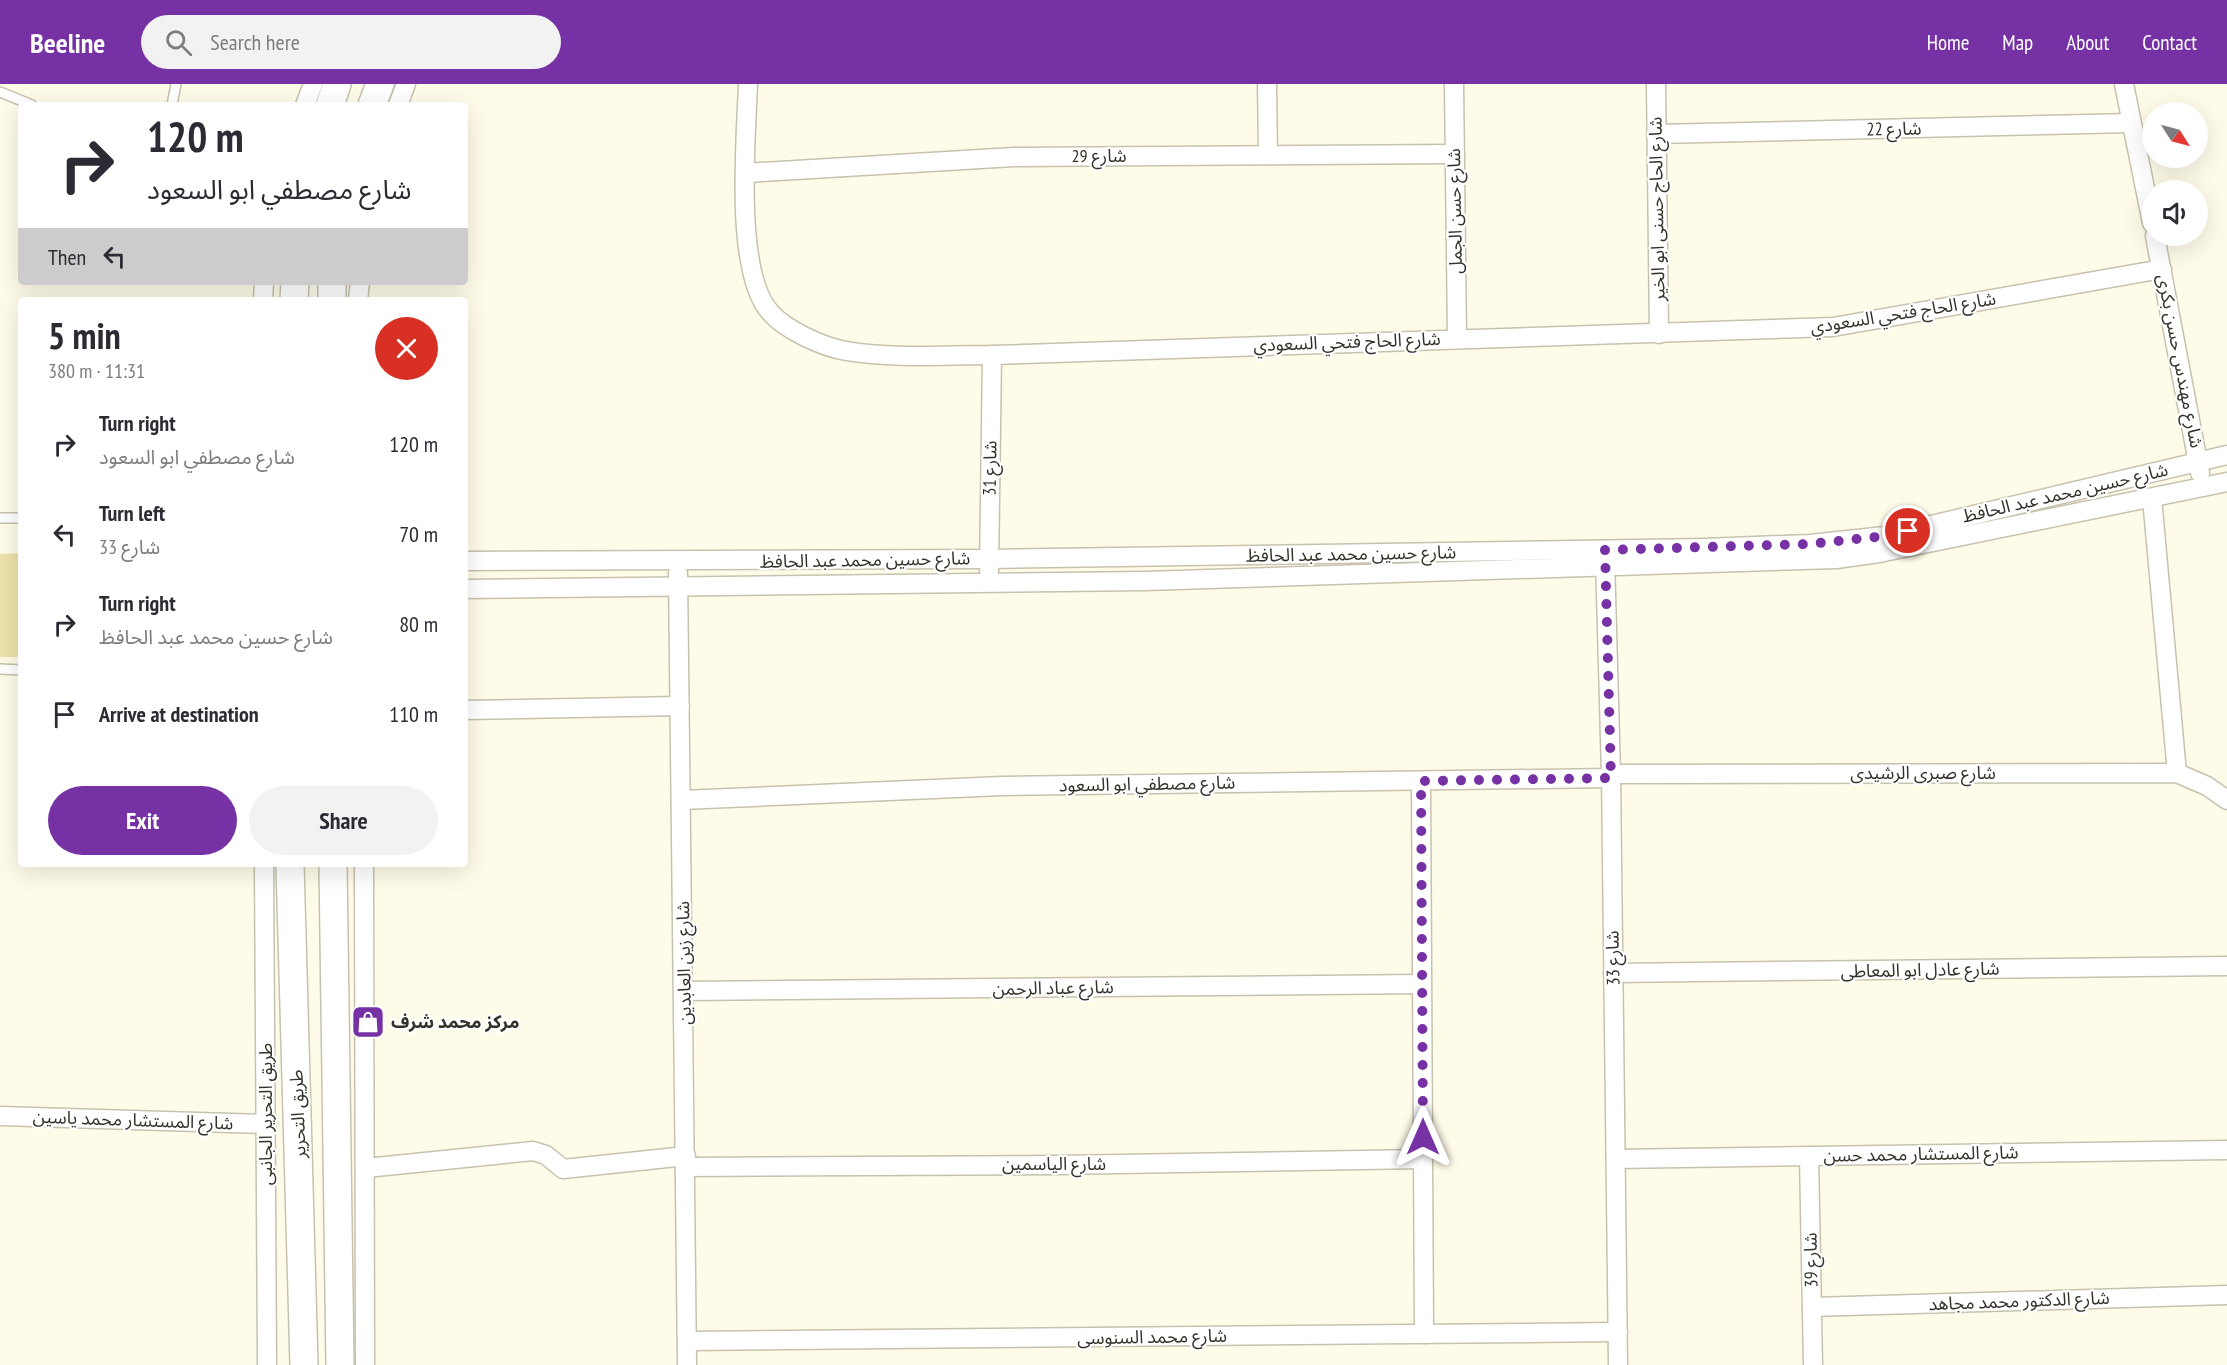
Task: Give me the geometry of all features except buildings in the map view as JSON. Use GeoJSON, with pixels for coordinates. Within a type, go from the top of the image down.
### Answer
{"type":"FeatureCollection","features":[{"type":"Feature","properties":{"kind":"street"},"geometry":{"type":"LineString","coordinates":[[306,102],[313,84]]}},
{"type":"Feature","properties":{"kind":"street"},"geometry":{"type":"LineString","coordinates":[[331,102],[337,84]]}},
{"type":"Feature","properties":{"kind":"street"},"geometry":{"type":"LineString","coordinates":[[373,102],[380,84]]}},
{"type":"Feature","properties":{"kind":"street"},"geometry":{"type":"LineString","coordinates":[[399,102],[406,84]]}},
{"type":"Feature","properties":{"kind":"street","name":"شارع الحاج فتحي السعودي"},"geometry":{"type":"LineString","coordinates":[[748,84],[745,173],[750,272],[769,312],[805,338],[844,351],[885,355],[992,355],[1833,327],[2162,269]]}},
{"type":"Feature","properties":{"kind":"street"},"geometry":{"type":"LineString","coordinates":[[1267,84],[1268,155]]}},
{"type":"Feature","properties":{"kind":"street","name":"شارع حسن الجمل"},"geometry":{"type":"LineString","coordinates":[[1454,84],[1457,338]]}},
{"type":"Feature","properties":{"kind":"street","name":"شارع الحاج حسنى ابو الخير"},"geometry":{"type":"LineString","coordinates":[[1656,84],[1659,334]]}},
{"type":"Feature","properties":{"kind":"street"},"geometry":{"type":"LineString","coordinates":[[2124,84],[2143,180]]}},
{"type":"Feature","properties":{"kind":"street","name":"شارع 22"},"geometry":{"type":"LineString","coordinates":[[1656,134],[2131,123]]}},
{"type":"Feature","properties":{"kind":"street","name":"شارع 29"},"geometry":{"type":"LineString","coordinates":[[745,173],[1014,157],[1455,154]]}},
{"type":"Feature","properties":{"kind":"street","name":"شارع مهندس حسن بكرى"},"geometry":{"type":"LineString","coordinates":[[2157,246],[2199,462],[2200,487]]}},
{"type":"Feature","properties":{"kind":"street","name":"شارع 31"},"geometry":{"type":"LineString","coordinates":[[990,582],[988,559],[992,355]]}},
{"type":"Feature","properties":{"kind":"street","name":"شارع حسين محمد عبد الحافظ"},"geometry":{"type":"LineString","coordinates":[[468,589],[678,584],[1145,581],[1605,559],[1810,544],[1885,536],[2227,455]]}},
{"type":"Feature","properties":{"kind":"street","name":"شارع حسين محمد عبد الحافظ"},"geometry":{"type":"LineString","coordinates":[[468,561],[1836,559],[1879,553],[2227,482]]}},
{"type":"Feature","properties":{"kind":"street"},"geometry":{"type":"LineString","coordinates":[[2152,498],[2177,773]]}},
{"type":"Feature","properties":{"kind":"street","name":"شارع 33"},"geometry":{"type":"LineString","coordinates":[[1605,559],[1611,776],[1618,1365]]}},
{"type":"Feature","properties":{"kind":"street","name":"شارع زين العابدين"},"geometry":{"type":"LineString","coordinates":[[678,562],[687,1365]]}},
{"type":"Feature","properties":{"kind":"street"},"geometry":{"type":"LineString","coordinates":[[468,710],[680,706]]}},
{"type":"Feature","properties":{"kind":"street","name":"شارع صبرى الرشيدى"},"geometry":{"type":"LineString","coordinates":[[1611,776],[2177,773],[2207,786],[2227,800]]}},
{"type":"Feature","properties":{"kind":"street","name":"شارع مصطفي ابو السعود"},"geometry":{"type":"LineString","coordinates":[[682,800],[1013,786],[1421,781],[1611,776]]}},
{"type":"Feature","properties":{"kind":"street"},"geometry":{"type":"LineString","coordinates":[[1421,781],[1424,1334]]}},
{"type":"Feature","properties":{"kind":"street","name":"طريق التحرير الجانبى"},"geometry":{"type":"LineString","coordinates":[[264,867],[267,1365]]}},
{"type":"Feature","properties":{"kind":"street","name":"طريق التحرير"},"geometry":{"type":"LineString","coordinates":[[290,867],[304,1365]]}},
{"type":"Feature","properties":{"kind":"street","name":"طريق التحرير"},"geometry":{"type":"LineString","coordinates":[[333,867],[340,1365]]}},
{"type":"Feature","properties":{"kind":"street"},"geometry":{"type":"LineString","coordinates":[[364,867],[366,1365]]}},
{"type":"Feature","properties":{"kind":"street","name":"شارع عادل ابو المعاطى"},"geometry":{"type":"LineString","coordinates":[[1613,974],[2227,966]]}},
{"type":"Feature","properties":{"kind":"street","name":"شارع عباد الرحمن"},"geometry":{"type":"LineString","coordinates":[[684,991],[1422,984]]}},
{"type":"Feature","properties":{"kind":"street","name":"شارع المستشار محمد ياسين"},"geometry":{"type":"LineString","coordinates":[[0,1116],[267,1124]]}},
{"type":"Feature","properties":{"kind":"street","name":"شارع المستشار محمد حسن"},"geometry":{"type":"LineString","coordinates":[[1616,1159],[2227,1150]]}},
{"type":"Feature","properties":{"kind":"street","name":"شارع الياسمين"},"geometry":{"type":"LineString","coordinates":[[366,1168],[533,1151],[546,1155],[563,1169],[686,1162],[1057,1166],[1423,1159]]}},
{"type":"Feature","properties":{"kind":"street","name":"شارع 39"},"geometry":{"type":"LineString","coordinates":[[1809,1156],[1813,1365]]}},
{"type":"Feature","properties":{"kind":"street"},"geometry":{"type":"LineString","coordinates":[[302,1252],[321,1257],[337,1249]]}},
{"type":"Feature","properties":{"kind":"street","name":"شارع الدكتور محمد مجاهد"},"geometry":{"type":"LineString","coordinates":[[1812,1307],[2227,1294]]}},
{"type":"Feature","properties":{"kind":"street"},"geometry":{"type":"LineString","coordinates":[[303,1314],[312,1306],[324,1304],[335,1308],[338,1313]]}},
{"type":"Feature","properties":{"kind":"street","name":"شارع محمد السنوسى"},"geometry":{"type":"LineString","coordinates":[[687,1341],[1618,1332]]}},
{"type":"Feature","properties":{"kind":"lane"},"geometry":{"type":"LineString","coordinates":[[173,102],[176,84]]}},
{"type":"Feature","properties":{"kind":"lane"},"geometry":{"type":"LineString","coordinates":[[0,92],[25,102]]}},
{"type":"Feature","properties":{"kind":"lane"},"geometry":{"type":"LineString","coordinates":[[0,518],[18,518]]}},
{"type":"Feature","properties":{"kind":"lane"},"geometry":{"type":"LineString","coordinates":[[0,669],[18,670]]}},
{"type":"Feature","properties":{"kind":"shaded area"},"geometry":{"type":"Polygon","coordinates":[[[18,553],[18,657],[0,657],[0,554],[18,553]]]}},
{"type":"Feature","properties":{"kind":"place","name":"مركز محمد شرف"},"geometry":{"type":"Point","coordinates":[368,1022]}},
{"type":"Feature","properties":{"kind":"route"},"geometry":{"type":"LineString","coordinates":[[1423,1137],[1421,781],[1611,778],[1605,550],[1810,544],[1885,536],[1908,531]]}}]}
